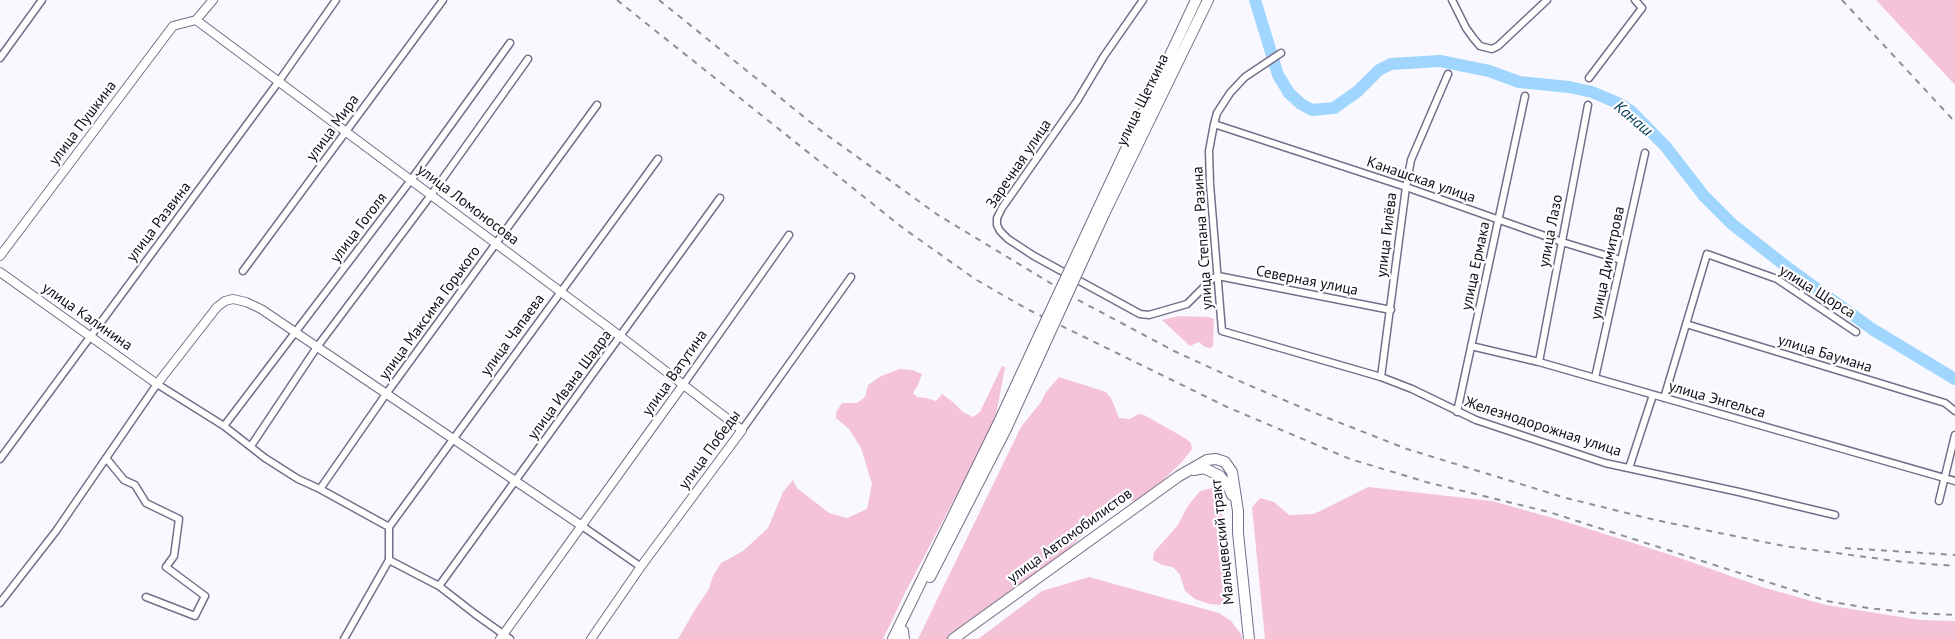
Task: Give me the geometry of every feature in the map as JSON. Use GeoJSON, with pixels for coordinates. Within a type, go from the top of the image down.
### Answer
{"type":"FeatureCollection","features":[{"type":"Feature","properties":{"kind":"main road"},"geometry":{"type":"LineString","coordinates":[[902,636],[1002,427],[1196,0]]}},
{"type":"Feature","properties":{"kind":"main road","name":"улица Щеткина"},"geometry":{"type":"LineString","coordinates":[[1100,212],[1208,0]]}},
{"type":"Feature","properties":{"kind":"main road"},"geometry":{"type":"LineString","coordinates":[[893,639],[1002,427]]}},
{"type":"Feature","properties":{"kind":"main road","name":"улица Автомобилистов"},"geometry":{"type":"LineString","coordinates":[[953,639],[1179,476],[1204,468],[1209,463],[1220,476],[1231,484],[1238,511]]}},
{"type":"Feature","properties":{"kind":"main road","name":"Мальцевский тракт"},"geometry":{"type":"LineString","coordinates":[[1238,511],[1238,533],[1249,639]]}},
{"type":"Feature","properties":{"kind":"street"},"geometry":{"type":"LineString","coordinates":[[0,58],[42,0]]}},
{"type":"Feature","properties":{"kind":"street"},"geometry":{"type":"LineString","coordinates":[[196,20],[213,0]]}},
{"type":"Feature","properties":{"kind":"street","name":"улица Развина"},"geometry":{"type":"LineString","coordinates":[[0,459],[278,82],[336,0]]}},
{"type":"Feature","properties":{"kind":"street","name":"улица Мира"},"geometry":{"type":"LineString","coordinates":[[243,271],[443,0]]}},
{"type":"Feature","properties":{"kind":"street","name":"Заречная улица"},"geometry":{"type":"LineString","coordinates":[[1143,0],[1002,208],[997,218],[997,225],[1008,239],[1034,256],[1140,314],[1149,315],[1186,304],[1212,279],[1218,276]]}},
{"type":"Feature","properties":{"kind":"street"},"geometry":{"type":"LineString","coordinates":[[1452,0],[1466,28],[1480,46],[1492,50],[1547,0]]}},
{"type":"Feature","properties":{"kind":"street"},"geometry":{"type":"LineString","coordinates":[[1589,78],[1642,8],[1635,0]]}},
{"type":"Feature","properties":{"kind":"street","name":"улица Ломоносова"},"geometry":{"type":"LineString","coordinates":[[196,20],[620,336],[742,430]]}},
{"type":"Feature","properties":{"kind":"street","name":"улица Пушкина"},"geometry":{"type":"LineString","coordinates":[[0,256],[173,26],[196,20]]}},
{"type":"Feature","properties":{"kind":"street","name":"улица Гоголя"},"geometry":{"type":"LineString","coordinates":[[224,426],[296,333],[510,43]]}},
{"type":"Feature","properties":{"kind":"street","name":"улица Степана Разина"},"geometry":{"type":"LineString","coordinates":[[1222,331],[1210,184],[1209,151],[1214,124],[1217,113],[1230,93],[1245,77],[1281,53]]}},
{"type":"Feature","properties":{"kind":"street"},"geometry":{"type":"LineString","coordinates":[[251,446],[317,347],[431,195],[528,59]]}},
{"type":"Feature","properties":{"kind":"street","name":"улица Гилёва"},"geometry":{"type":"LineString","coordinates":[[1381,377],[1411,160],[1448,74]]}},
{"type":"Feature","properties":{"kind":"street","name":"улица Ермака"},"geometry":{"type":"LineString","coordinates":[[1458,412],[1525,96]]}},
{"type":"Feature","properties":{"kind":"street","name":"улица Максима Горького"},"geometry":{"type":"LineString","coordinates":[[320,489],[386,394],[597,105]]}},
{"type":"Feature","properties":{"kind":"street","name":"улица Лазо"},"geometry":{"type":"LineString","coordinates":[[1539,362],[1588,106]]}},
{"type":"Feature","properties":{"kind":"street","name":"Канашская улица"},"geometry":{"type":"LineString","coordinates":[[1214,124],[1406,187],[1562,242],[1621,260]]}},
{"type":"Feature","properties":{"kind":"street","name":"улица Димитрова"},"geometry":{"type":"LineString","coordinates":[[1595,378],[1645,153]]}},
{"type":"Feature","properties":{"kind":"street","name":"улица Чапаева"},"geometry":{"type":"LineString","coordinates":[[389,527],[658,159]]}},
{"type":"Feature","properties":{"kind":"street","name":"улица Ивана Шадра"},"geometry":{"type":"LineString","coordinates":[[439,586],[720,198]]}},
{"type":"Feature","properties":{"kind":"street","name":"улица Ватутина"},"geometry":{"type":"LineString","coordinates":[[505,637],[789,235]]}},
{"type":"Feature","properties":{"kind":"street","name":"улица Щорса"},"geometry":{"type":"LineString","coordinates":[[1686,324],[1707,254],[1777,279],[1856,332]]}},
{"type":"Feature","properties":{"kind":"street","name":"улица Калинина"},"geometry":{"type":"LineString","coordinates":[[0,272],[158,384]]}},
{"type":"Feature","properties":{"kind":"street","name":"Северная улица"},"geometry":{"type":"LineString","coordinates":[[1218,276],[1391,310]]}},
{"type":"Feature","properties":{"kind":"street","name":"улица Победы"},"geometry":{"type":"LineString","coordinates":[[591,639],[851,277]]}},
{"type":"Feature","properties":{"kind":"street"},"geometry":{"type":"LineString","coordinates":[[0,603],[56,531],[158,384],[217,307],[225,301],[233,300],[246,302],[261,310],[582,526],[641,568]]}},
{"type":"Feature","properties":{"kind":"street"},"geometry":{"type":"LineString","coordinates":[[1664,398],[1686,324]]}},
{"type":"Feature","properties":{"kind":"street","name":"улица Баумана"},"geometry":{"type":"LineString","coordinates":[[1686,324],[1945,403],[1955,411]]}},
{"type":"Feature","properties":{"kind":"street","name":"Железнодорожная улица"},"geometry":{"type":"LineString","coordinates":[[1222,331],[1381,377],[1412,389],[1476,420],[1596,460],[1835,515]]}},
{"type":"Feature","properties":{"kind":"street","name":"улица Энгельса"},"geometry":{"type":"LineString","coordinates":[[1471,346],[1539,362],[1955,481]]}},
{"type":"Feature","properties":{"kind":"street"},"geometry":{"type":"LineString","coordinates":[[158,384],[224,426],[265,458],[298,479],[389,527],[389,560],[344,639]]}},
{"type":"Feature","properties":{"kind":"street"},"geometry":{"type":"LineString","coordinates":[[1629,468],[1653,395]]}},
{"type":"Feature","properties":{"kind":"street"},"geometry":{"type":"LineString","coordinates":[[1938,501],[1955,435]]}},
{"type":"Feature","properties":{"kind":"street"},"geometry":{"type":"LineString","coordinates":[[106,458],[124,480],[135,485],[146,503],[179,519],[174,556],[166,567],[205,596],[195,616],[146,597]]}},
{"type":"Feature","properties":{"kind":"street"},"geometry":{"type":"LineString","coordinates":[[389,560],[439,586],[505,637]]}},
{"type":"Feature","properties":{"kind":"shaded area"},"geometry":{"type":"Polygon","coordinates":[[[1876,0],[1955,0],[1955,85],[1876,0]]]}},
{"type":"Feature","properties":{"kind":"shaded area"},"geometry":{"type":"Polygon","coordinates":[[[1179,316],[1209,317],[1214,319],[1213,346],[1211,348],[1205,347],[1199,342],[1190,346],[1162,320],[1179,316]]]}},
{"type":"Feature","properties":{"kind":"shaded area"},"geometry":{"type":"Polygon","coordinates":[[[1002,366],[1005,367],[995,421],[883,639],[678,639],[709,589],[713,576],[721,563],[743,551],[768,528],[783,492],[793,480],[797,488],[829,513],[847,518],[867,509],[872,484],[861,448],[849,429],[836,418],[836,412],[842,403],[857,403],[865,397],[868,385],[881,376],[900,369],[912,370],[922,374],[913,393],[917,397],[936,401],[942,394],[963,412],[973,417],[980,412],[1002,366]]]}},
{"type":"Feature","properties":{"kind":"shaded area"},"geometry":{"type":"Polygon","coordinates":[[[1059,377],[1106,392],[1112,400],[1119,418],[1130,419],[1138,414],[1144,415],[1185,438],[1191,443],[1192,449],[1182,462],[1162,481],[1135,501],[1114,500],[1105,504],[1096,520],[1072,546],[948,639],[918,639],[1021,427],[1059,377]]]}},
{"type":"Feature","properties":{"kind":"shaded area"},"geometry":{"type":"Polygon","coordinates":[[[1368,487],[1492,501],[1567,522],[1674,556],[1762,587],[1826,605],[1920,620],[1955,621],[1955,639],[1265,639],[1252,507],[1260,498],[1274,502],[1289,515],[1314,514],[1368,487]]]}},
{"type":"Feature","properties":{"kind":"shaded area"},"geometry":{"type":"Polygon","coordinates":[[[1212,488],[1218,497],[1222,512],[1229,562],[1231,591],[1229,599],[1223,605],[1209,604],[1195,599],[1185,591],[1180,575],[1173,567],[1162,565],[1153,560],[1154,552],[1178,525],[1187,507],[1200,491],[1212,488]]]}},
{"type":"Feature","properties":{"kind":"shaded area"},"geometry":{"type":"Polygon","coordinates":[[[1089,577],[1219,613],[1231,621],[1241,634],[1242,639],[978,639],[1042,591],[1089,577]]]}},
{"type":"Feature","properties":{"kind":"waterway","name":"Канаш"},"geometry":{"type":"LineString","coordinates":[[1255,0],[1278,75],[1289,93],[1301,104],[1312,110],[1334,108],[1358,91],[1379,70],[1391,64],[1440,61],[1489,71],[1519,82],[1569,87],[1592,92],[1620,104],[1631,111],[1666,147],[1704,196],[1732,224],[1872,329],[1955,379]]}},
{"type":"Feature","properties":{"kind":"railway"},"geometry":{"type":"LineString","coordinates":[[617,0],[903,228],[975,279],[1027,309],[1227,407],[1350,459],[1426,482],[1549,512],[1827,601],[1868,608],[1955,615]]}},
{"type":"Feature","properties":{"kind":"railway"},"geometry":{"type":"LineString","coordinates":[[659,0],[824,133],[938,215],[1080,301],[1174,351],[1246,384],[1407,449],[1566,498],[1655,520],[1784,546],[1903,562],[1955,566]]}},
{"type":"Feature","properties":{"kind":"railway"},"geometry":{"type":"LineString","coordinates":[[1842,0],[1955,122]]}},
{"type":"Feature","properties":{"kind":"railway"},"geometry":{"type":"LineString","coordinates":[[1845,548],[1955,555]]}}]}
